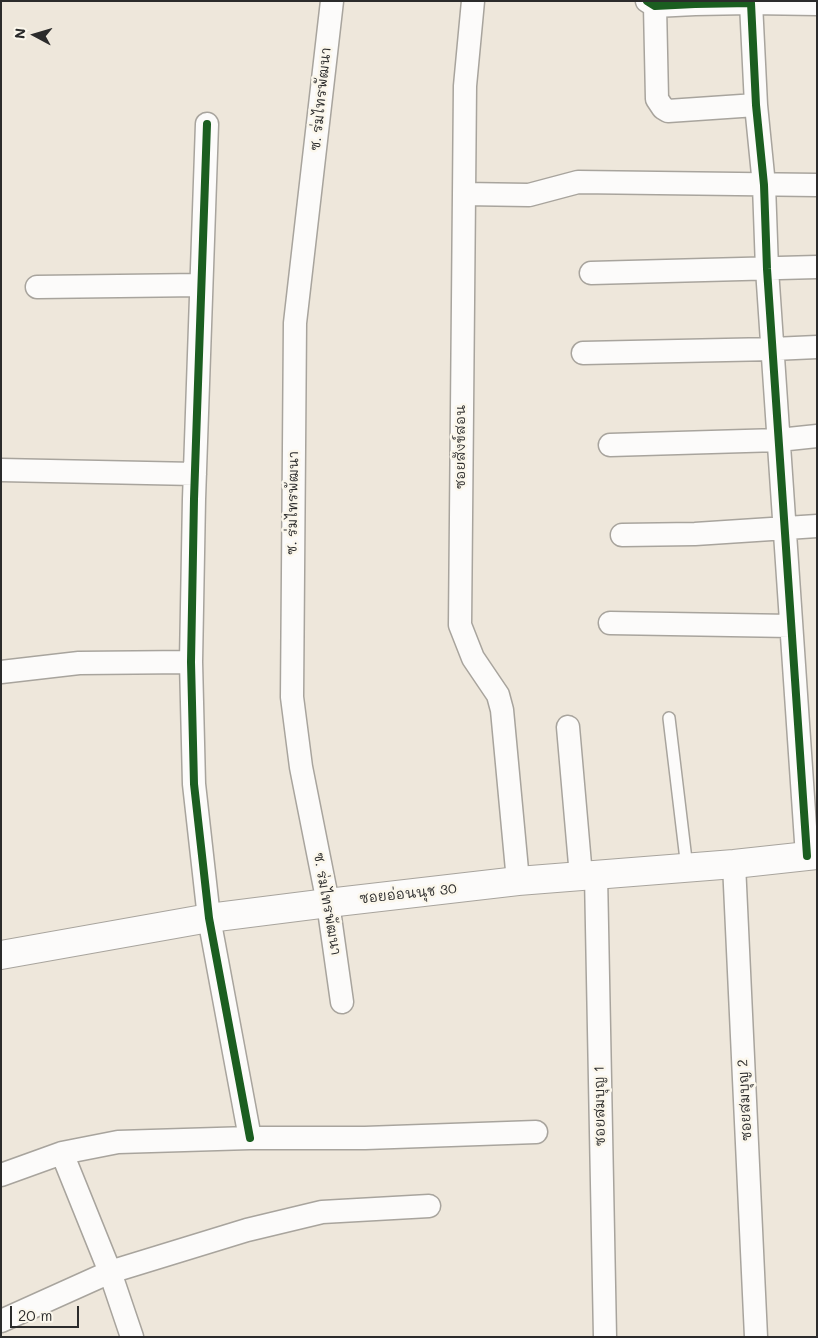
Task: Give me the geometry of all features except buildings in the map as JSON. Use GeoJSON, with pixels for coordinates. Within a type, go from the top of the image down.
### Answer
{"type":"FeatureCollection","features":[{"type":"Feature","properties":{"kind":"street","name":"ซ. ร่มไทรพัฒนา"},"geometry":{"type":"LineString","coordinates":[[332,1],[295,323],[291,627],[292,697],[297,741],[328,903],[342,1002]]}},
{"type":"Feature","properties":{"kind":"street","name":"ซอยสังข์สอน"},"geometry":{"type":"LineString","coordinates":[[473,1],[465,86],[460,625],[472,658],[498,696],[502,710],[518,882]]}},
{"type":"Feature","properties":{"kind":"street"},"geometry":{"type":"LineString","coordinates":[[751,3],[756,105],[764,185],[767,268],[791,626],[812,856]]}},
{"type":"Feature","properties":{"kind":"street"},"geometry":{"type":"LineString","coordinates":[[756,105],[668,111],[663,108],[657,99],[651,4],[817,4]]}},
{"type":"Feature","properties":{"kind":"street"},"geometry":{"type":"LineString","coordinates":[[207,124],[195,474],[191,662],[194,784],[210,918],[250,1138]]}},
{"type":"Feature","properties":{"kind":"street"},"geometry":{"type":"LineString","coordinates":[[464,194],[529,195],[578,182],[817,185]]}},
{"type":"Feature","properties":{"kind":"street"},"geometry":{"type":"LineString","coordinates":[[591,273],[817,267]]}},
{"type":"Feature","properties":{"kind":"street"},"geometry":{"type":"LineString","coordinates":[[37,287],[201,285]]}},
{"type":"Feature","properties":{"kind":"street"},"geometry":{"type":"LineString","coordinates":[[583,353],[817,347]]}},
{"type":"Feature","properties":{"kind":"street"},"geometry":{"type":"LineString","coordinates":[[610,444],[779,440],[817,436]]}},
{"type":"Feature","properties":{"kind":"street"},"geometry":{"type":"LineString","coordinates":[[1,470],[195,474]]}},
{"type":"Feature","properties":{"kind":"street"},"geometry":{"type":"LineString","coordinates":[[622,535],[695,534],[817,526]]}},
{"type":"Feature","properties":{"kind":"street"},"geometry":{"type":"LineString","coordinates":[[610,623],[791,626]]}},
{"type":"Feature","properties":{"kind":"street"},"geometry":{"type":"LineString","coordinates":[[1,672],[79,663],[191,662]]}},
{"type":"Feature","properties":{"kind":"street","name":"ซอยสมบุญ 1"},"geometry":{"type":"LineString","coordinates":[[568,728],[588,876],[605,1337]]}},
{"type":"Feature","properties":{"kind":"street","name":"ซอยอ่อนนุช 30"},"geometry":{"type":"LineString","coordinates":[[1,955],[210,918],[328,903],[518,882],[812,856]]}},
{"type":"Feature","properties":{"kind":"street","name":"ซอยสมบุญ 2"},"geometry":{"type":"LineString","coordinates":[[734,864],[756,1337]]}},
{"type":"Feature","properties":{"kind":"street"},"geometry":{"type":"LineString","coordinates":[[1,1175],[62,1153],[118,1142],[250,1138],[365,1138],[536,1132]]}},
{"type":"Feature","properties":{"kind":"street"},"geometry":{"type":"LineString","coordinates":[[62,1153],[110,1272],[132,1337]]}},
{"type":"Feature","properties":{"kind":"street"},"geometry":{"type":"LineString","coordinates":[[1,1321],[110,1272],[247,1230],[322,1212],[429,1206]]}},
{"type":"Feature","properties":{"kind":"lane"},"geometry":{"type":"LineString","coordinates":[[669,718],[687,868]]}},
{"type":"Feature","properties":{"kind":"cycle path"},"geometry":{"type":"LineString","coordinates":[[647,1],[655,6],[751,3],[756,105],[764,185],[767,269],[807,856]]}},
{"type":"Feature","properties":{"kind":"cycle path"},"geometry":{"type":"LineString","coordinates":[[207,124],[194,499],[191,662],[194,784],[209,918],[250,1138]]}}]}
